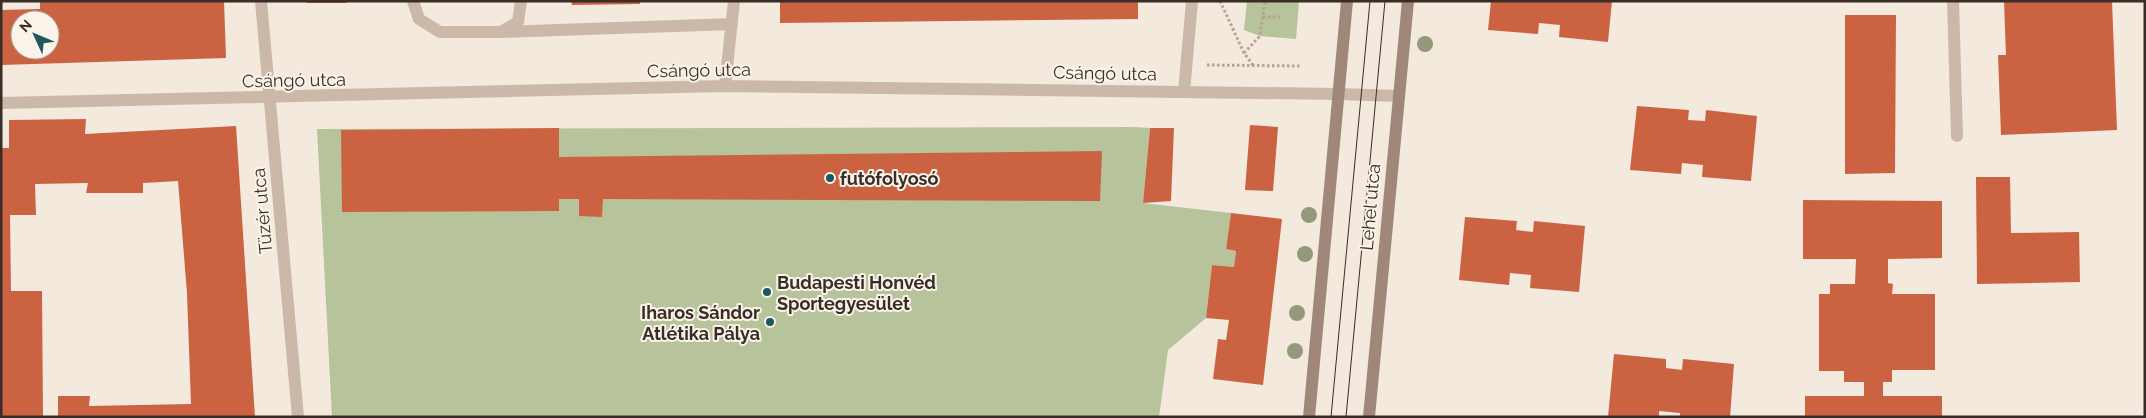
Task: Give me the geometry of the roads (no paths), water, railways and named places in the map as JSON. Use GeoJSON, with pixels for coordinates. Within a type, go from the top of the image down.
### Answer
{"type":"FeatureCollection","features":[{"type":"Feature","properties":{"kind":"main road"},"geometry":{"type":"LineString","coordinates":[[1308,417],[1347,1]]}},
{"type":"Feature","properties":{"kind":"main road","name":"Lehel utca"},"geometry":{"type":"LineString","coordinates":[[1368,417],[1408,1]]}},
{"type":"Feature","properties":{"kind":"street","name":"Tüzér utca"},"geometry":{"type":"LineString","coordinates":[[261,1],[298,417]]}},
{"type":"Feature","properties":{"kind":"street"},"geometry":{"type":"LineString","coordinates":[[413,1],[419,19],[440,32],[501,32],[732,24]]}},
{"type":"Feature","properties":{"kind":"street"},"geometry":{"type":"LineString","coordinates":[[501,32],[518,22],[521,1]]}},
{"type":"Feature","properties":{"kind":"street"},"geometry":{"type":"LineString","coordinates":[[725,86],[734,1]]}},
{"type":"Feature","properties":{"kind":"street"},"geometry":{"type":"LineString","coordinates":[[1184,92],[1192,1]]}},
{"type":"Feature","properties":{"kind":"street"},"geometry":{"type":"LineString","coordinates":[[1953,1],[1957,136]]}},
{"type":"Feature","properties":{"kind":"street","name":"Csángó utca"},"geometry":{"type":"LineString","coordinates":[[1,103],[725,86],[1398,96]]}},
{"type":"Feature","properties":{"kind":"tram line"},"geometry":{"type":"LineString","coordinates":[[1331,417],[1370,1]]}},
{"type":"Feature","properties":{"kind":"tram line"},"geometry":{"type":"LineString","coordinates":[[1346,417],[1385,1]]}},
{"type":"Feature","properties":{"kind":"place","name":"futófolyosó"},"geometry":{"type":"Point","coordinates":[830,178]}},
{"type":"Feature","properties":{"kind":"place","name":"Budapesti Honvéd Sportegyesület"},"geometry":{"type":"Point","coordinates":[767,292]}},
{"type":"Feature","properties":{"kind":"place","name":"Iharos Sándor Atlétika Pálya"},"geometry":{"type":"Point","coordinates":[770,322]}}]}
